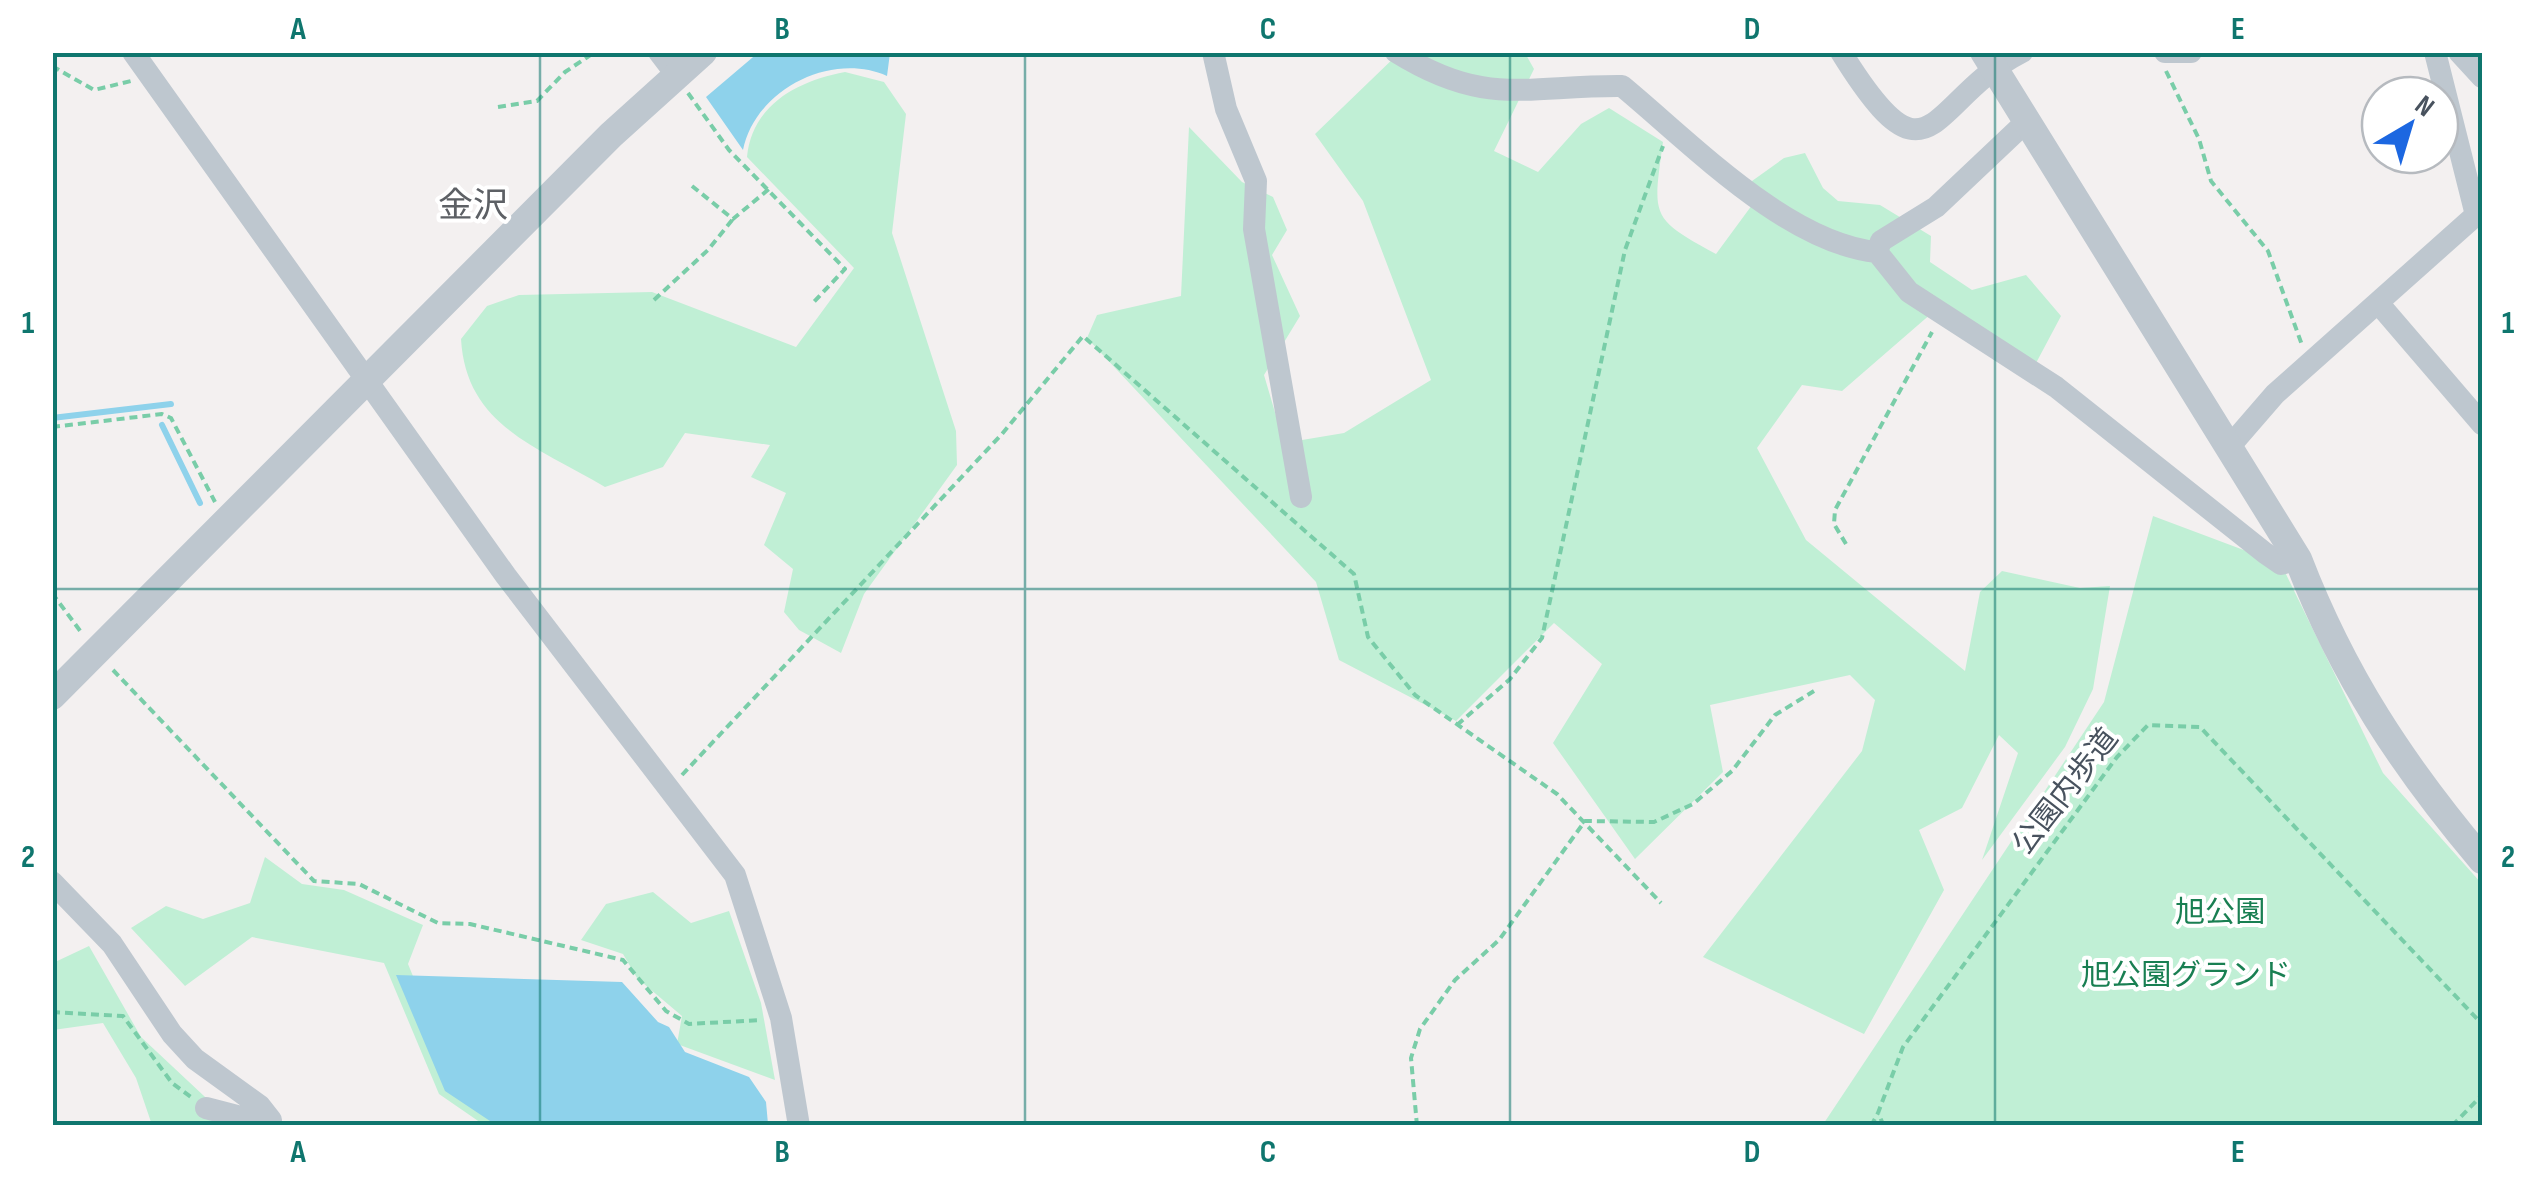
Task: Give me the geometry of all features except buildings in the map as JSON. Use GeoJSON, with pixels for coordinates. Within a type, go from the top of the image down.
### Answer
{"type":"FeatureCollection","features":[{"type":"Feature","properties":{"kind":"street"},"geometry":{"type":"LineString","coordinates":[[133,52],[506,576],[735,875],[781,1018],[799,1126]]}},
{"type":"Feature","properties":{"kind":"street"},"geometry":{"type":"LineString","coordinates":[[52,696],[611,135],[685,70],[659,52]]}},
{"type":"Feature","properties":{"kind":"street"},"geometry":{"type":"LineString","coordinates":[[1213,52],[1226,109],[1256,181],[1254,230],[1301,497]]}},
{"type":"Feature","properties":{"kind":"street"},"geometry":{"type":"LineString","coordinates":[[1396,52],[1452,83],[1491,92],[1622,86],[1791,220],[1836,245],[1878,252],[1909,292],[2056,387],[2265,553],[2282,564],[2298,559]]}},
{"type":"Feature","properties":{"kind":"street"},"geometry":{"type":"LineString","coordinates":[[1841,52],[1890,122],[1918,130],[1941,122],[1989,60],[2022,52]]}},
{"type":"Feature","properties":{"kind":"street"},"geometry":{"type":"LineString","coordinates":[[2230,446],[2275,394],[2476,216],[2435,52]]}},
{"type":"Feature","properties":{"kind":"street"},"geometry":{"type":"LineString","coordinates":[[2459,52],[2482,77]]}},
{"type":"Feature","properties":{"kind":"street"},"geometry":{"type":"LineString","coordinates":[[1989,60],[2298,559],[2315,604],[2390,745],[2481,853]]}},
{"type":"Feature","properties":{"kind":"street"},"geometry":{"type":"LineString","coordinates":[[1878,252],[1881,241],[1936,207],[2027,121]]}},
{"type":"Feature","properties":{"kind":"street"},"geometry":{"type":"LineString","coordinates":[[2379,304],[2482,424]]}},
{"type":"Feature","properties":{"kind":"street"},"geometry":{"type":"LineString","coordinates":[[52,882],[112,944],[172,1034],[195,1059],[260,1106],[271,1120],[260,1122],[206,1108]]}},
{"type":"Feature","properties":{"kind":"path"},"geometry":{"type":"LineString","coordinates":[[498,107],[537,101],[564,72],[595,52]]}},
{"type":"Feature","properties":{"kind":"path"},"geometry":{"type":"LineString","coordinates":[[2177,56],[2211,181],[2268,251],[2310,363]]}},
{"type":"Feature","properties":{"kind":"path"},"geometry":{"type":"LineString","coordinates":[[52,66],[94,90],[151,77]]}},
{"type":"Feature","properties":{"kind":"path"},"geometry":{"type":"LineString","coordinates":[[685,70],[690,95],[729,150],[845,269],[812,306]]}},
{"type":"Feature","properties":{"kind":"path"},"geometry":{"type":"LineString","coordinates":[[1456,725],[1510,679],[1542,638],[1625,250],[1672,127]]}},
{"type":"Feature","properties":{"kind":"path"},"geometry":{"type":"LineString","coordinates":[[692,186],[732,219]]}},
{"type":"Feature","properties":{"kind":"path"},"geometry":{"type":"LineString","coordinates":[[654,300],[708,250],[732,219],[769,189]]}},
{"type":"Feature","properties":{"kind":"path"},"geometry":{"type":"LineString","coordinates":[[1846,544],[1834,524],[1835,510],[1942,313]]}},
{"type":"Feature","properties":{"kind":"path"},"geometry":{"type":"LineString","coordinates":[[670,790],[1002,434],[1084,336],[1354,574],[1362,617],[1377,649],[1415,696],[1525,768],[1586,820],[1661,903]]}},
{"type":"Feature","properties":{"kind":"path"},"geometry":{"type":"LineString","coordinates":[[52,427],[162,414],[171,418],[227,520]]}},
{"type":"Feature","properties":{"kind":"path"},"geometry":{"type":"LineString","coordinates":[[52,593],[96,652],[314,880],[360,884],[438,922],[470,924],[612,956],[632,967],[666,1012],[689,1024],[781,1018]]}},
{"type":"Feature","properties":{"kind":"path"},"geometry":{"type":"LineString","coordinates":[[1586,820],[1654,822],[1693,804],[1732,771],[1775,715],[1814,691]]}},
{"type":"Feature","properties":{"kind":"path","name":"公園内歩道"},"geometry":{"type":"LineString","coordinates":[[1878,1114],[1904,1048],[2116,756],[2148,725],[2200,727],[2482,1024]]}},
{"type":"Feature","properties":{"kind":"path"},"geometry":{"type":"LineString","coordinates":[[1417,1126],[1410,1058],[1420,1029],[1456,980],[1499,940],[1586,820]]}},
{"type":"Feature","properties":{"kind":"path"},"geometry":{"type":"LineString","coordinates":[[52,1012],[123,1016],[172,1084],[206,1108]]}},
{"type":"Feature","properties":{"kind":"path"},"geometry":{"type":"LineString","coordinates":[[2452,1126],[2482,1095]]}},
{"type":"Feature","properties":{"kind":"path"},"geometry":{"type":"LineString","coordinates":[[1871,1126],[1878,1114]]}},
{"type":"Feature","properties":{"kind":"path"},"geometry":{"type":"LineString","coordinates":[[1878,1114],[1884,1126]]}},
{"type":"Feature","properties":{"kind":"green space"},"geometry":{"type":"Polygon","coordinates":[[[1399,53],[1525,53],[1534,69],[1494,151],[1538,172],[1581,124],[1609,108],[1663,142],[1658,186],[1661,212],[1678,232],[1716,254],[1755,201],[1752,181],[1784,158],[1805,153],[1823,188],[1838,201],[1880,205],[1931,236],[1930,262],[1972,290],[2026,275],[2061,316],[2035,365],[1940,306],[1842,391],[1802,385],[1757,448],[1806,540],[1965,671],[1980,592],[2002,571],[2080,588],[2110,586],[2093,689],[2065,747],[1982,860],[2018,753],[1999,735],[1962,808],[1919,830],[1944,890],[1864,1034],[1703,957],[1862,751],[1875,700],[1850,675],[1710,705],[1723,772],[1635,859],[1553,743],[1602,664],[1554,623],[1456,721],[1339,660],[1316,582],[1087,338],[1097,315],[1181,296],[1189,127],[1242,182],[1273,197],[1287,230],[1272,255],[1300,316],[1264,375],[1284,443],[1344,433],[1431,380],[1363,201],[1315,134],[1399,53]]]}},
{"type":"Feature","properties":{"kind":"green space"},"geometry":{"type":"Polygon","coordinates":[[[845,72],[884,82],[906,114],[892,233],[956,431],[957,465],[864,594],[841,653],[799,630],[784,612],[793,569],[764,545],[786,493],[751,477],[770,445],[685,433],[663,467],[605,487],[531,446],[491,414],[466,369],[461,339],[487,306],[519,295],[652,292],[796,347],[854,268],[747,157],[758,123],[780,98],[810,82],[845,72]]]}},
{"type":"Feature","properties":{"kind":"green space","name":"旭公園"},"geometry":{"type":"Polygon","coordinates":[[[2153,516],[2281,564],[2383,773],[2482,884],[2482,1125],[1822,1126],[2104,702],[2153,516]]]}},
{"type":"Feature","properties":{"kind":"green space"},"geometry":{"type":"Polygon","coordinates":[[[265,857],[302,884],[344,890],[423,925],[408,964],[453,1073],[535,1125],[484,1125],[439,1094],[384,963],[252,937],[185,986],[131,928],[166,906],[203,919],[250,903],[265,857]]]}},
{"type":"Feature","properties":{"kind":"green space"},"geometry":{"type":"Polygon","coordinates":[[[653,892],[691,923],[729,911],[761,1003],[775,1080],[677,1044],[682,1016],[637,978],[623,954],[581,940],[606,904],[653,892]]]}},
{"type":"Feature","properties":{"kind":"green space"},"geometry":{"type":"Polygon","coordinates":[[[89,946],[141,1037],[235,1125],[152,1125],[136,1078],[103,1023],[53,1030],[53,963],[89,946]]]}},
{"type":"Feature","properties":{"kind":"water"},"geometry":{"type":"Polygon","coordinates":[[[759,52],[890,53],[887,76],[843,69],[798,81],[763,110],[750,129],[743,150],[706,97],[759,52]]]}},
{"type":"Feature","properties":{"kind":"water"},"geometry":{"type":"Polygon","coordinates":[[[396,975],[622,982],[658,1022],[669,1027],[685,1052],[749,1077],[766,1102],[768,1124],[541,1126],[538,1121],[533,1125],[496,1125],[445,1091],[396,975]]]}},
{"type":"Feature","properties":{"kind":"waterway"},"geometry":{"type":"LineString","coordinates":[[52,418],[171,404]]}},
{"type":"Feature","properties":{"kind":"waterway"},"geometry":{"type":"LineString","coordinates":[[162,425],[200,503]]}},
{"type":"Feature","properties":{"kind":"district","name":"金沢"},"geometry":{"type":"Point","coordinates":[473,205]}},
{"type":"Feature","properties":{"kind":"park label","name":"旭公園グランド"},"geometry":{"type":"Point","coordinates":[2186,975]}}]}
